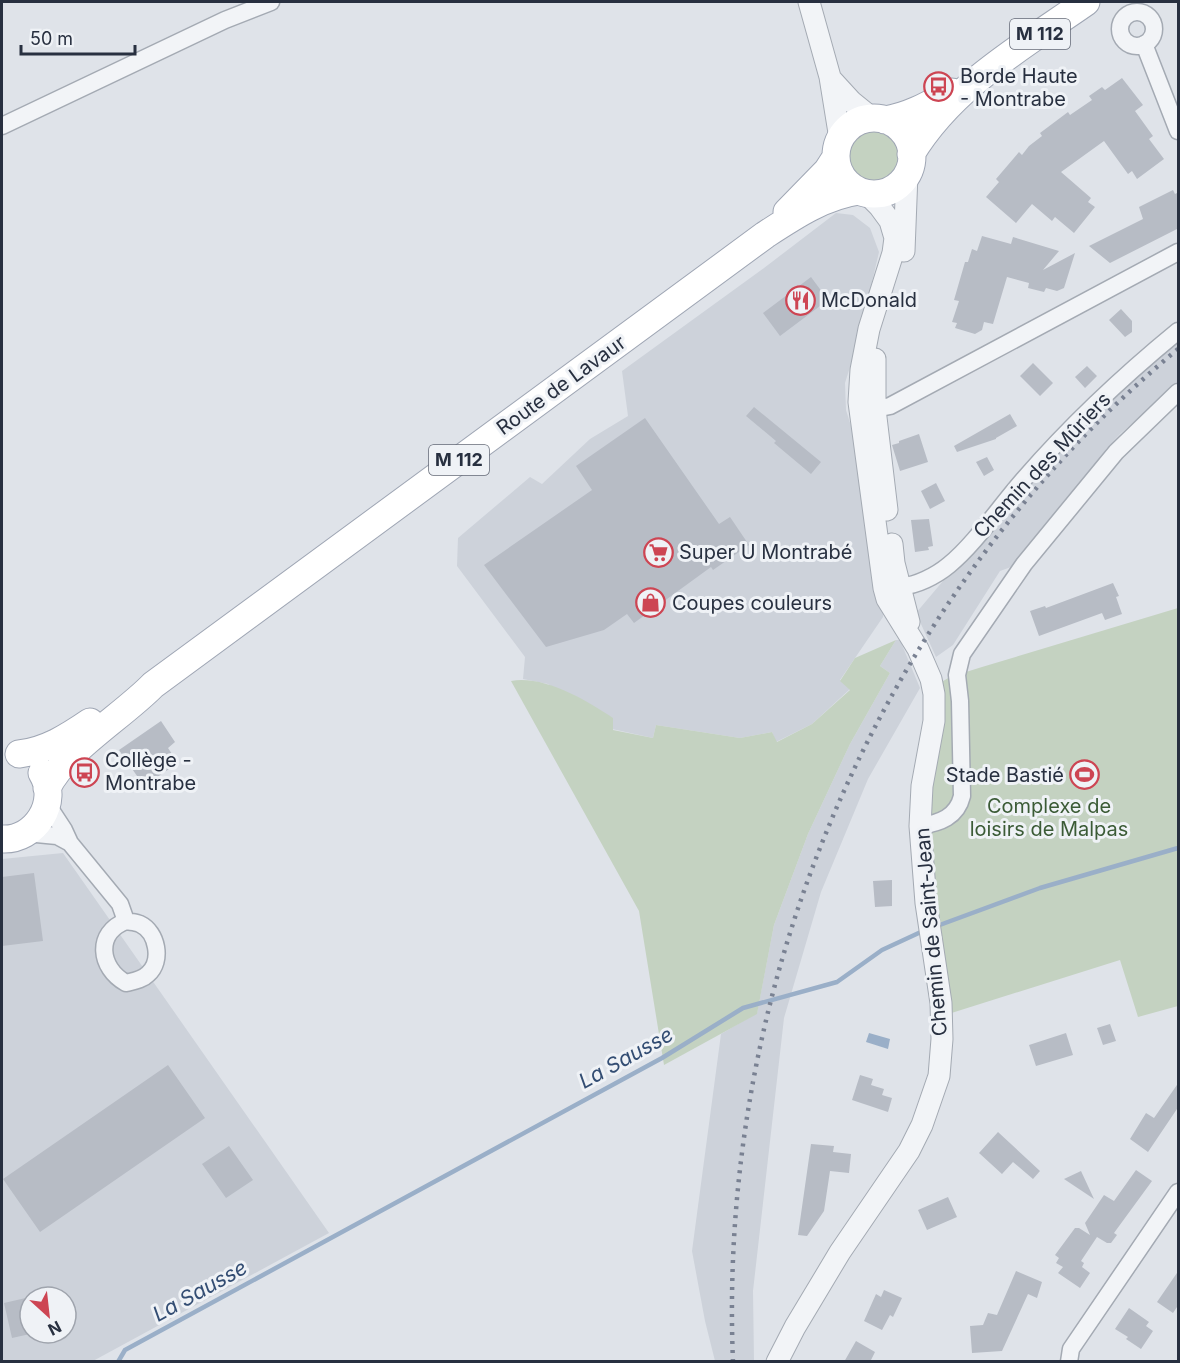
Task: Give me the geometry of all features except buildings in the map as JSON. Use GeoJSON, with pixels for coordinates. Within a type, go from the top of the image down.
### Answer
{"type":"FeatureCollection","features":[{"type":"Feature","properties":{"kind":"main road","name":"M 112"},"geometry":{"type":"LineString","coordinates":[[879,119],[901,117],[970,84],[1086,2]]}},
{"type":"Feature","properties":{"kind":"main road","name":"M 112"},"geometry":{"type":"LineString","coordinates":[[909,164],[935,121],[970,84]]}},
{"type":"Feature","properties":{"kind":"main road"},"geometry":{"type":"LineString","coordinates":[[879,119],[893,124],[906,136],[909,164],[897,186],[882,193],[862,192],[850,186],[837,168],[838,148],[854,124],[879,119]]}},
{"type":"Feature","properties":{"kind":"main road","name":"Route de Lavaur"},"geometry":{"type":"LineString","coordinates":[[765,235],[827,171],[838,148]]}},
{"type":"Feature","properties":{"kind":"main road","name":"Route de Lavaur"},"geometry":{"type":"LineString","coordinates":[[10,753],[33,753],[57,743],[153,685],[765,235],[825,200],[844,193],[862,192]]}},
{"type":"Feature","properties":{"kind":"main road","name":"Route de Lavaur"},"geometry":{"type":"LineString","coordinates":[[14,836],[39,820],[53,777],[68,759],[137,702],[153,685]]}},
{"type":"Feature","properties":{"kind":"main road"},"geometry":{"type":"LineString","coordinates":[[10,753],[29,759],[38,767],[44,777],[47,796]]}},
{"type":"Feature","properties":{"kind":"street"},"geometry":{"type":"LineString","coordinates":[[2,126],[225,20],[271,2]]}},
{"type":"Feature","properties":{"kind":"street"},"geometry":{"type":"LineString","coordinates":[[809,2],[830,78],[838,148]]}},
{"type":"Feature","properties":{"kind":"street"},"geometry":{"type":"LineString","coordinates":[[1144,44],[1179,131]]}},
{"type":"Feature","properties":{"kind":"street"},"geometry":{"type":"LineString","coordinates":[[830,78],[852,102],[879,119]]}},
{"type":"Feature","properties":{"kind":"street","name":"Chemin de Saint-Jean"},"geometry":{"type":"LineString","coordinates":[[777,1362],[840,1252],[909,1151],[932,1101],[939,1076],[942,1039],[941,1003],[928,920],[920,826],[922,786],[934,721],[935,701],[931,679],[915,643],[890,604],[884,588],[867,405],[874,382],[881,319],[903,259],[909,164]]}},
{"type":"Feature","properties":{"kind":"street","name":"Chemin de Saint-Jean"},"geometry":{"type":"LineString","coordinates":[[862,192],[879,206],[890,222],[895,238],[893,253],[868,328],[861,370],[894,563],[915,643]]}},
{"type":"Feature","properties":{"kind":"street"},"geometry":{"type":"LineString","coordinates":[[867,405],[890,406],[1179,252]]}},
{"type":"Feature","properties":{"kind":"street","name":"Chemin des Mûriers"},"geometry":{"type":"LineString","coordinates":[[900,586],[933,576],[951,563],[1025,478],[1091,409],[1140,363],[1179,331]]}},
{"type":"Feature","properties":{"kind":"street"},"geometry":{"type":"LineString","coordinates":[[874,382],[889,395],[909,394]]}},
{"type":"Feature","properties":{"kind":"street"},"geometry":{"type":"LineString","coordinates":[[920,826],[937,823],[947,818],[960,805],[962,796],[960,701],[957,675],[962,654],[1024,564],[1116,452],[1179,392]]}},
{"type":"Feature","properties":{"kind":"street"},"geometry":{"type":"LineString","coordinates":[[47,796],[70,843],[120,904],[126,921]]}},
{"type":"Feature","properties":{"kind":"street"},"geometry":{"type":"LineString","coordinates":[[14,836],[57,836],[70,843]]}},
{"type":"Feature","properties":{"kind":"street"},"geometry":{"type":"LineString","coordinates":[[1069,1362],[1071,1349],[1179,1192]]}},
{"type":"Feature","properties":{"kind":"shaded area"},"geometry":{"type":"Polygon","coordinates":[[[836,213],[853,215],[870,228],[879,252],[859,338],[845,383],[846,410],[855,439],[884,606],[883,617],[840,680],[850,689],[812,724],[776,742],[772,732],[740,738],[656,725],[653,738],[612,729],[548,684],[523,679],[525,657],[457,566],[458,538],[530,477],[542,484],[590,439],[628,416],[622,371],[836,213]]]}},
{"type":"Feature","properties":{"kind":"shaded area"},"geometry":{"type":"Polygon","coordinates":[[[1178,336],[1178,384],[1121,433],[1106,449],[1085,479],[1024,553],[1011,567],[1000,571],[953,645],[936,657],[916,613],[1035,472],[1178,336]]]}},
{"type":"Feature","properties":{"kind":"shaded area"},"geometry":{"type":"Polygon","coordinates":[[[896,640],[900,640],[920,688],[868,779],[821,892],[784,1018],[753,1291],[754,1361],[715,1361],[692,1251],[721,1034],[757,1013],[774,925],[808,834],[850,744],[890,673],[880,666],[896,640]]]}},
{"type":"Feature","properties":{"kind":"shaded area"},"geometry":{"type":"Polygon","coordinates":[[[63,853],[329,1233],[93,1361],[2,1362],[2,859],[63,853]]]}},
{"type":"Feature","properties":{"kind":"green space"},"geometry":{"type":"Polygon","coordinates":[[[873,131],[891,138],[898,156],[891,174],[873,181],[855,174],[848,156],[855,138],[873,131]]]}},
{"type":"Feature","properties":{"kind":"green space","name":"Complexe de loisirs de Malpas"},"geometry":{"type":"Polygon","coordinates":[[[1178,608],[1178,1006],[1138,1017],[1120,960],[942,1016],[928,920],[933,687],[950,677],[1178,608]]]}},
{"type":"Feature","properties":{"kind":"green space"},"geometry":{"type":"Polygon","coordinates":[[[896,640],[880,666],[890,673],[850,744],[808,834],[774,925],[757,1014],[664,1065],[639,911],[511,681],[537,682],[564,690],[613,718],[613,730],[653,738],[656,725],[740,738],[772,732],[777,742],[812,724],[850,690],[840,681],[855,658],[896,640]]]}},
{"type":"Feature","properties":{"kind":"water"},"geometry":{"type":"Polygon","coordinates":[[[869,1033],[890,1039],[888,1049],[866,1042],[869,1033]]]}},
{"type":"Feature","properties":{"kind":"waterway","name":"La Sausse"},"geometry":{"type":"LineString","coordinates":[[937,926],[1040,888],[1178,848]]}},
{"type":"Feature","properties":{"kind":"waterway","name":"La Sausse"},"geometry":{"type":"LineString","coordinates":[[118,1362],[125,1350],[662,1058],[743,1008],[837,982],[882,950],[923,931]]}},
{"type":"Feature","properties":{"kind":"railway"},"geometry":{"type":"LineString","coordinates":[[733,1362],[735,1218],[754,1076],[789,937],[838,803],[903,676],[981,557],[1073,447],[1178,349]]}},
{"type":"Feature","properties":{"kind":"place","name":"Borde Haute - Montrabe"},"geometry":{"type":"Point","coordinates":[939,87]}},
{"type":"Feature","properties":{"kind":"place","name":"McDonald"},"geometry":{"type":"Point","coordinates":[800,300]}},
{"type":"Feature","properties":{"kind":"place","name":"Super U Montrabé"},"geometry":{"type":"Point","coordinates":[658,552]}},
{"type":"Feature","properties":{"kind":"place","name":"Coupes couleurs"},"geometry":{"type":"Point","coordinates":[651,603]}},
{"type":"Feature","properties":{"kind":"place","name":"Collège - Montrabe"},"geometry":{"type":"Point","coordinates":[84,772]}},
{"type":"Feature","properties":{"kind":"place","name":"Stade Bastié"},"geometry":{"type":"Point","coordinates":[1085,775]}}]}
